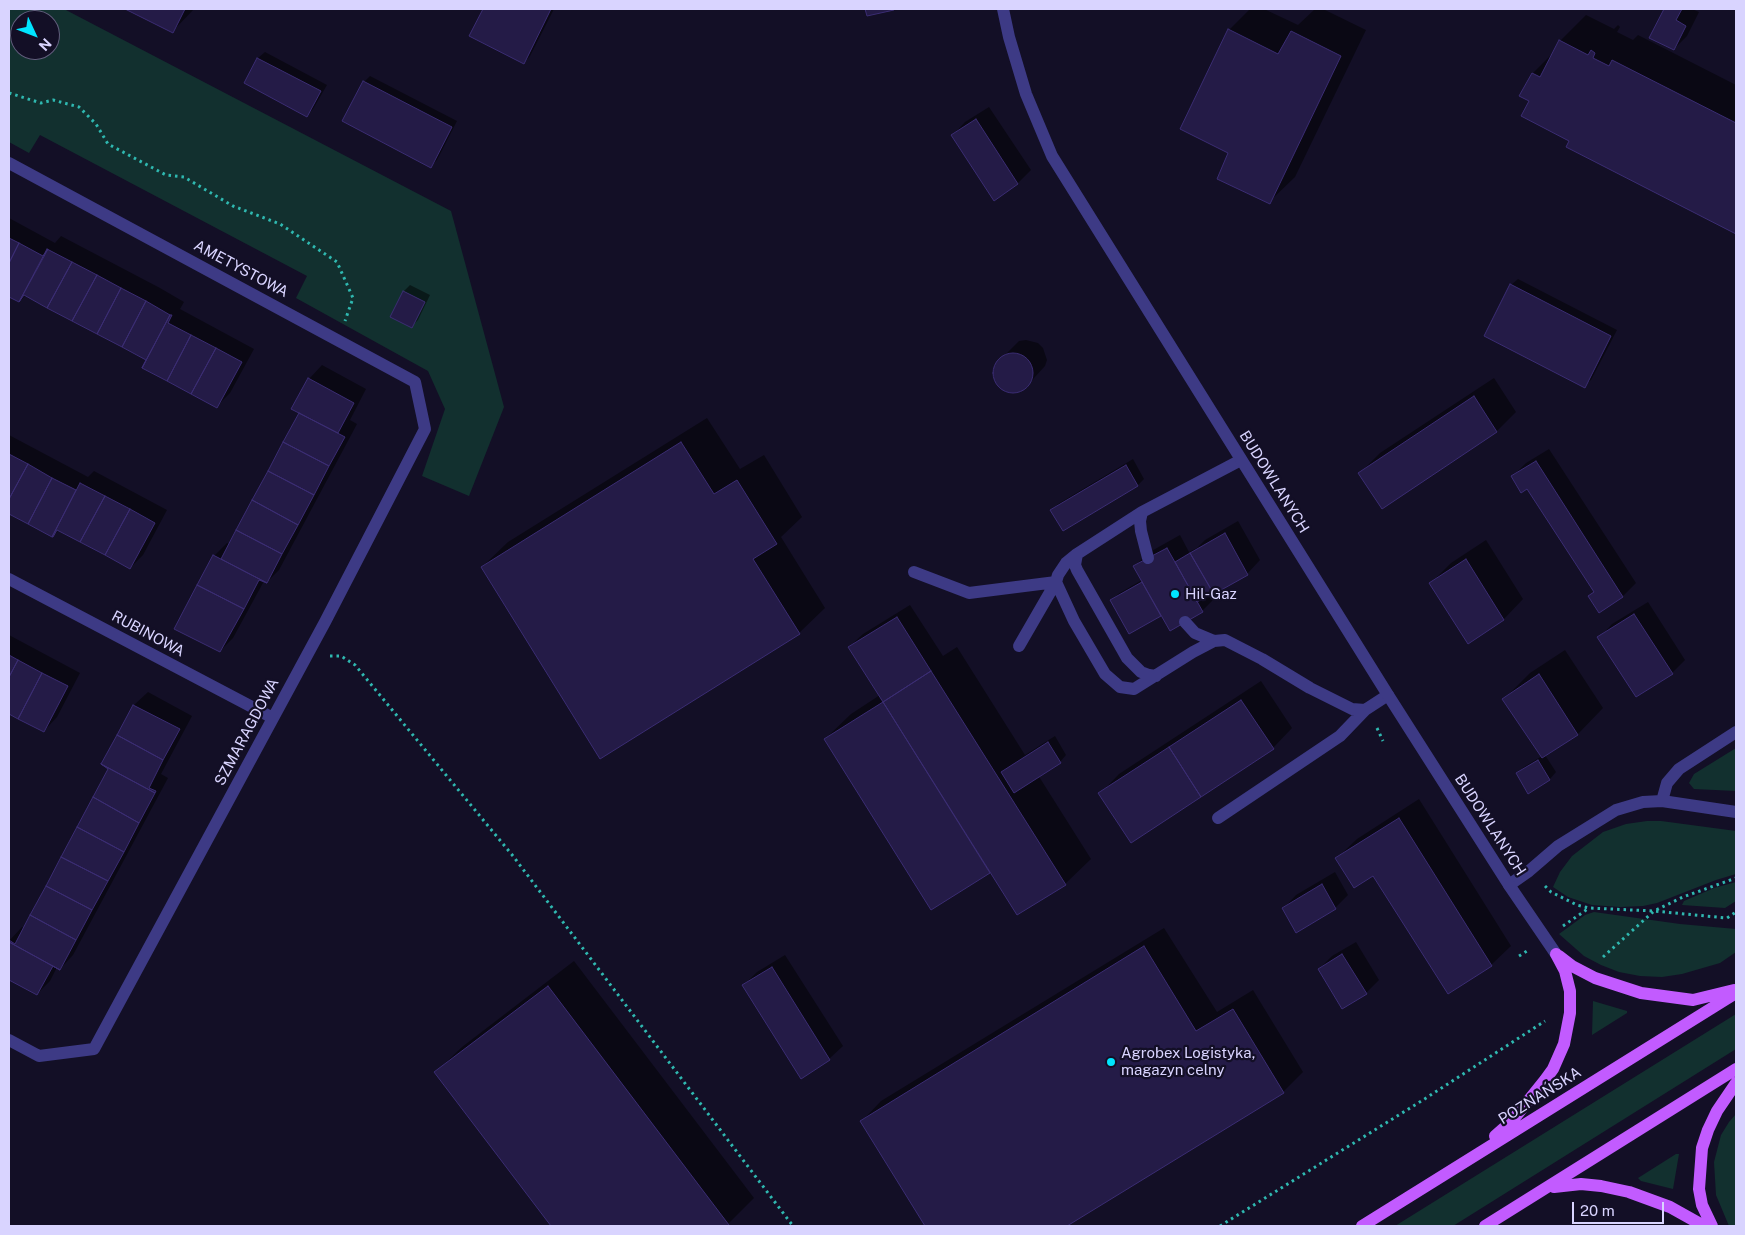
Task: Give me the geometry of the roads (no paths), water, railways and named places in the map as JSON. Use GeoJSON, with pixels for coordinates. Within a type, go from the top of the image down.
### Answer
{"type":"FeatureCollection","features":[{"type":"Feature","properties":{"kind":"main road"},"geometry":{"type":"LineString","coordinates":[[1556,954],[1572,966],[1595,978],[1641,993],[1693,1000],[1736,991]]}},
{"type":"Feature","properties":{"kind":"main road"},"geometry":{"type":"LineString","coordinates":[[1458,1166],[1512,1121],[1545,1080],[1560,1056],[1567,1034],[1571,1003],[1568,981],[1556,954]]}},
{"type":"Feature","properties":{"kind":"main road","name":"POZNAŃSKA"},"geometry":{"type":"LineString","coordinates":[[1362,1226],[1736,991]]}},
{"type":"Feature","properties":{"kind":"main road"},"geometry":{"type":"LineString","coordinates":[[1485,1226],[1736,1069]]}},
{"type":"Feature","properties":{"kind":"main road"},"geometry":{"type":"LineString","coordinates":[[1712,1226],[1702,1205],[1699,1189],[1702,1148],[1717,1111],[1736,1083]]}},
{"type":"Feature","properties":{"kind":"main road"},"geometry":{"type":"LineString","coordinates":[[1535,1195],[1564,1185],[1581,1184],[1610,1187],[1660,1202],[1704,1226]]}},
{"type":"Feature","properties":{"kind":"street","name":"BUDOWLANYCH"},"geometry":{"type":"LineString","coordinates":[[1003,9],[1009,37],[1026,94],[1052,156],[1388,695],[1509,885],[1556,954]]}},
{"type":"Feature","properties":{"kind":"street","name":"AMETYSTOWA"},"geometry":{"type":"LineString","coordinates":[[9,163],[415,382],[425,429]]}},
{"type":"Feature","properties":{"kind":"street","name":"SZMARAGDOWA"},"geometry":{"type":"LineString","coordinates":[[9,1040],[40,1056],[94,1049],[273,718],[425,429]]}},
{"type":"Feature","properties":{"kind":"street"},"geometry":{"type":"LineString","coordinates":[[1019,646],[1056,582],[1058,574],[1066,563],[1142,512],[1240,460]]}},
{"type":"Feature","properties":{"kind":"street"},"geometry":{"type":"LineString","coordinates":[[1142,512],[1140,521],[1141,531],[1148,558]]}},
{"type":"Feature","properties":{"kind":"street"},"geometry":{"type":"LineString","coordinates":[[1077,554],[1075,565],[1077,570],[1127,658],[1141,672],[1156,676]]}},
{"type":"Feature","properties":{"kind":"street"},"geometry":{"type":"LineString","coordinates":[[914,572],[969,593],[1056,582]]}},
{"type":"Feature","properties":{"kind":"street","name":"RUBINOWA"},"geometry":{"type":"LineString","coordinates":[[9,579],[273,718]]}},
{"type":"Feature","properties":{"kind":"street"},"geometry":{"type":"LineString","coordinates":[[1056,582],[1074,621],[1104,674],[1120,687],[1134,689],[1193,652],[1214,642],[1225,640],[1232,642],[1310,688],[1352,709],[1365,710]]}},
{"type":"Feature","properties":{"kind":"street"},"geometry":{"type":"LineString","coordinates":[[1185,622],[1188,628],[1195,633],[1214,642]]}},
{"type":"Feature","properties":{"kind":"street"},"geometry":{"type":"LineString","coordinates":[[1218,818],[1340,736],[1365,710],[1388,695]]}},
{"type":"Feature","properties":{"kind":"street"},"geometry":{"type":"LineString","coordinates":[[1662,801],[1667,783],[1679,769],[1736,732]]}},
{"type":"Feature","properties":{"kind":"street"},"geometry":{"type":"LineString","coordinates":[[1509,885],[1530,871],[1558,846],[1616,810],[1643,802],[1662,801],[1736,812]]}},
{"type":"Feature","properties":{"kind":"place","name":"Hil-Gaz"},"geometry":{"type":"Point","coordinates":[1175,594]}},
{"type":"Feature","properties":{"kind":"place","name":"Agrobex Logistyka, magazyn celny"},"geometry":{"type":"Point","coordinates":[1111,1062]}}]}
